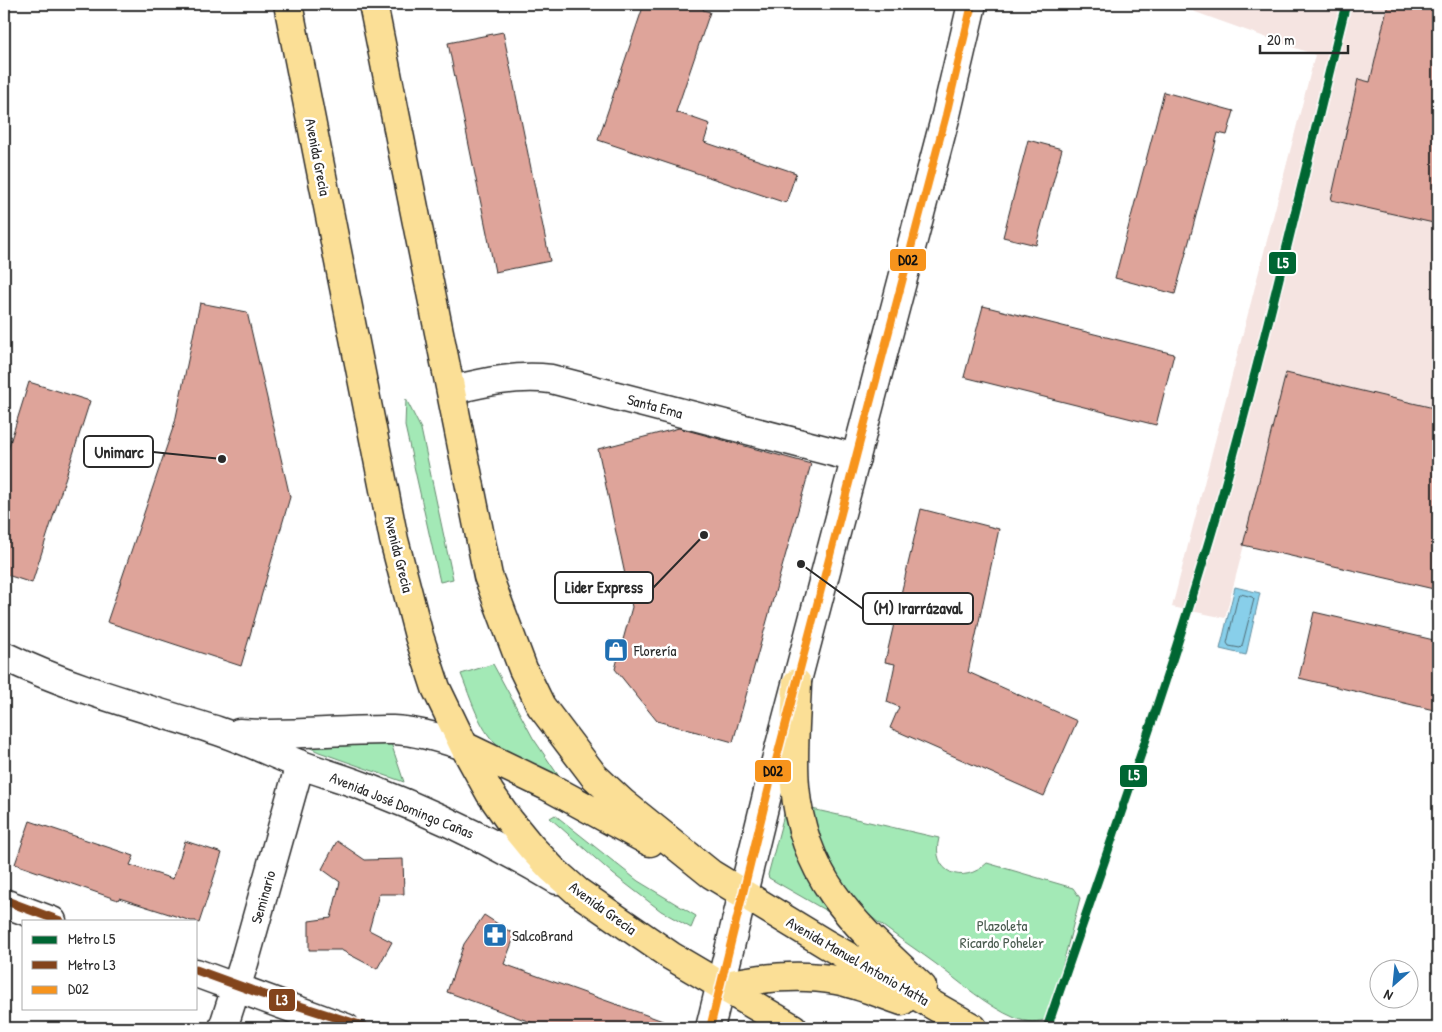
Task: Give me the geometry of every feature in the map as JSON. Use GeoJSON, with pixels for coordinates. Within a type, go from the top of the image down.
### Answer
{"type":"FeatureCollection","features":[{"type":"Feature","properties":{"kind":"main road","name":"Avenida Grecia"},"geometry":{"type":"LineString","coordinates":[[288,4],[394,540],[419,636],[436,688],[464,746],[490,793],[531,847],[552,869],[578,892],[651,943],[721,986]]}},
{"type":"Feature","properties":{"kind":"main road"},"geometry":{"type":"LineString","coordinates":[[373,4],[488,576],[522,669],[540,706],[594,776],[623,803],[711,874]]}},
{"type":"Feature","properties":{"kind":"main road"},"geometry":{"type":"LineString","coordinates":[[797,683],[794,785],[803,834],[819,874],[848,914],[866,934],[964,1023]]}},
{"type":"Feature","properties":{"kind":"main road"},"geometry":{"type":"LineString","coordinates":[[464,746],[547,786],[711,874],[743,894]]}},
{"type":"Feature","properties":{"kind":"main road","name":"Avenida Manuel Antonio Matta"},"geometry":{"type":"LineString","coordinates":[[743,894],[964,1023]]}},
{"type":"Feature","properties":{"kind":"main road"},"geometry":{"type":"LineString","coordinates":[[721,986],[783,976],[811,976],[838,981],[964,1023]]}},
{"type":"Feature","properties":{"kind":"main road"},"geometry":{"type":"LineString","coordinates":[[721,986],[793,1028]]}},
{"type":"Feature","properties":{"kind":"street"},"geometry":{"type":"LineString","coordinates":[[710,1028],[770,783],[946,115],[972,4]]}},
{"type":"Feature","properties":{"kind":"street","name":"Santa Ema"},"geometry":{"type":"LineString","coordinates":[[452,390],[486,382],[519,378],[551,379],[856,458]]}},
{"type":"Feature","properties":{"kind":"street","name":"Avenida José Domingo Cañas"},"geometry":{"type":"LineString","coordinates":[[4,656],[70,685],[220,732],[370,789],[449,822],[507,850],[578,892]]}},
{"type":"Feature","properties":{"kind":"street","name":"Avenida José Domingo Cañas"},"geometry":{"type":"LineString","coordinates":[[220,732],[255,735],[393,730],[428,735],[464,746]]}},
{"type":"Feature","properties":{"kind":"street","name":"Seminario"},"geometry":{"type":"LineString","coordinates":[[223,1028],[300,764]]}},
{"type":"Feature","properties":{"kind":"street"},"geometry":{"type":"LineString","coordinates":[[4,903],[49,920]]}},
{"type":"Feature","properties":{"kind":"street"},"geometry":{"type":"LineString","coordinates":[[198,974],[346,1028]]}},
{"type":"Feature","properties":{"kind":"shaded area"},"geometry":{"type":"Polygon","coordinates":[[[1173,4],[1438,4],[1438,590],[1244,545],[1225,618],[1172,607],[1315,55],[1173,4]]]}},
{"type":"Feature","properties":{"kind":"green space"},"geometry":{"type":"Polygon","coordinates":[[[406,399],[421,429],[453,579],[440,582],[405,426],[406,399]]]}},
{"type":"Feature","properties":{"kind":"green space"},"geometry":{"type":"Polygon","coordinates":[[[493,664],[533,738],[558,775],[525,764],[508,755],[489,736],[482,725],[461,674],[493,664]]]}},
{"type":"Feature","properties":{"kind":"green space"},"geometry":{"type":"Polygon","coordinates":[[[298,742],[391,743],[404,782],[319,752],[298,742]]]}},
{"type":"Feature","properties":{"kind":"green space"},"geometry":{"type":"Polygon","coordinates":[[[786,807],[830,913],[769,878],[768,875],[786,807]]]}},
{"type":"Feature","properties":{"kind":"green space","name":"Plazoleta Ricardo Poheler"},"geometry":{"type":"Polygon","coordinates":[[[812,809],[939,838],[937,850],[939,860],[951,872],[968,874],[978,870],[987,863],[1073,888],[1080,898],[1049,1018],[1037,1022],[1024,1021],[994,1007],[888,930],[865,911],[837,881],[820,841],[812,809]]]}},
{"type":"Feature","properties":{"kind":"green space"},"geometry":{"type":"Polygon","coordinates":[[[555,815],[638,881],[696,916],[691,928],[661,911],[613,874],[550,818],[555,815]]]}},
{"type":"Feature","properties":{"kind":"water"},"geometry":{"type":"Polygon","coordinates":[[[1235,587],[1260,593],[1246,655],[1220,649],[1235,587]]]}},
{"type":"Feature","properties":{"kind":"building"},"geometry":{"type":"Polygon","coordinates":[[[644,4],[706,4],[703,10],[710,12],[676,112],[710,124],[704,142],[796,173],[786,203],[598,140],[644,4]]]}},
{"type":"Feature","properties":{"kind":"building"},"geometry":{"type":"Polygon","coordinates":[[[1388,4],[1410,4],[1438,10],[1438,224],[1331,200],[1358,79],[1370,82],[1388,4]]]}},
{"type":"Feature","properties":{"kind":"building"},"geometry":{"type":"Polygon","coordinates":[[[503,32],[550,261],[495,272],[448,43],[503,32]]]}},
{"type":"Feature","properties":{"kind":"building"},"geometry":{"type":"Polygon","coordinates":[[[1164,92],[1234,111],[1227,135],[1218,133],[1175,294],[1115,278],[1164,92]]]}},
{"type":"Feature","properties":{"kind":"building"},"geometry":{"type":"Polygon","coordinates":[[[1028,140],[1062,149],[1036,245],[1003,237],[1028,140]]]}},
{"type":"Feature","properties":{"kind":"building"},"geometry":{"type":"Polygon","coordinates":[[[200,303],[247,312],[290,497],[241,666],[107,622],[175,422],[200,303]]]}},
{"type":"Feature","properties":{"kind":"building"},"geometry":{"type":"Polygon","coordinates":[[[983,306],[1174,354],[1156,425],[964,377],[983,306]]]}},
{"type":"Feature","properties":{"kind":"building"},"geometry":{"type":"Polygon","coordinates":[[[1286,373],[1438,409],[1438,590],[1243,545],[1286,373]]]}},
{"type":"Feature","properties":{"kind":"building"},"geometry":{"type":"Polygon","coordinates":[[[29,382],[90,401],[32,583],[4,574],[4,462],[29,382]]]}},
{"type":"Feature","properties":{"kind":"building"},"geometry":{"type":"Polygon","coordinates":[[[679,428],[811,464],[733,742],[657,721],[615,669],[632,607],[598,449],[679,428]]]}},
{"type":"Feature","properties":{"kind":"building"},"geometry":{"type":"Polygon","coordinates":[[[921,509],[999,529],[968,672],[1077,721],[1044,796],[890,728],[899,707],[887,702],[895,664],[885,662],[921,509]]]}},
{"type":"Feature","properties":{"kind":"building"},"geometry":{"type":"Polygon","coordinates":[[[1314,612],[1438,641],[1438,711],[1299,678],[1314,612]]]}},
{"type":"Feature","properties":{"kind":"building"},"geometry":{"type":"Polygon","coordinates":[[[30,821],[134,856],[130,865],[173,879],[185,841],[222,853],[199,923],[198,920],[188,920],[119,898],[118,900],[15,864],[30,821]]]}},
{"type":"Feature","properties":{"kind":"building"},"geometry":{"type":"Polygon","coordinates":[[[337,841],[365,860],[403,859],[404,894],[379,894],[369,930],[392,942],[377,969],[341,950],[309,950],[309,921],[331,918],[340,882],[322,869],[337,841]]]}},
{"type":"Feature","properties":{"kind":"building"},"geometry":{"type":"Polygon","coordinates":[[[484,915],[515,935],[504,964],[674,1025],[674,1028],[547,1028],[447,992],[464,944],[484,915]]]}},
{"type":"Feature","properties":{"kind":"metro line","name":"L5"},"geometry":{"type":"LineString","coordinates":[[1047,1028],[1157,708],[1217,514],[1268,323],[1346,4]]}},
{"type":"Feature","properties":{"kind":"metro line","name":"L3"},"geometry":{"type":"LineString","coordinates":[[4,900],[57,920]]}},
{"type":"Feature","properties":{"kind":"metro line","name":"L3"},"geometry":{"type":"LineString","coordinates":[[198,971],[262,994],[369,1028]]}},
{"type":"Feature","properties":{"kind":"transit line","name":"D02"},"geometry":{"type":"LineString","coordinates":[[710,1028],[770,783],[946,115],[972,4]]}},
{"type":"Feature","properties":{"kind":"place","name":"Unimarc"},"geometry":{"type":"Point","coordinates":[222,459]}},
{"type":"Feature","properties":{"kind":"place","name":"Lider Express"},"geometry":{"type":"Point","coordinates":[704,535]}},
{"type":"Feature","properties":{"kind":"place","name":"(M) Irarrázaval"},"geometry":{"type":"Point","coordinates":[801,564]}},
{"type":"Feature","properties":{"kind":"place","name":"Florería"},"geometry":{"type":"Point","coordinates":[616,650]}},
{"type":"Feature","properties":{"kind":"place","name":"SalcoBrand"},"geometry":{"type":"Point","coordinates":[495,935]}}]}
